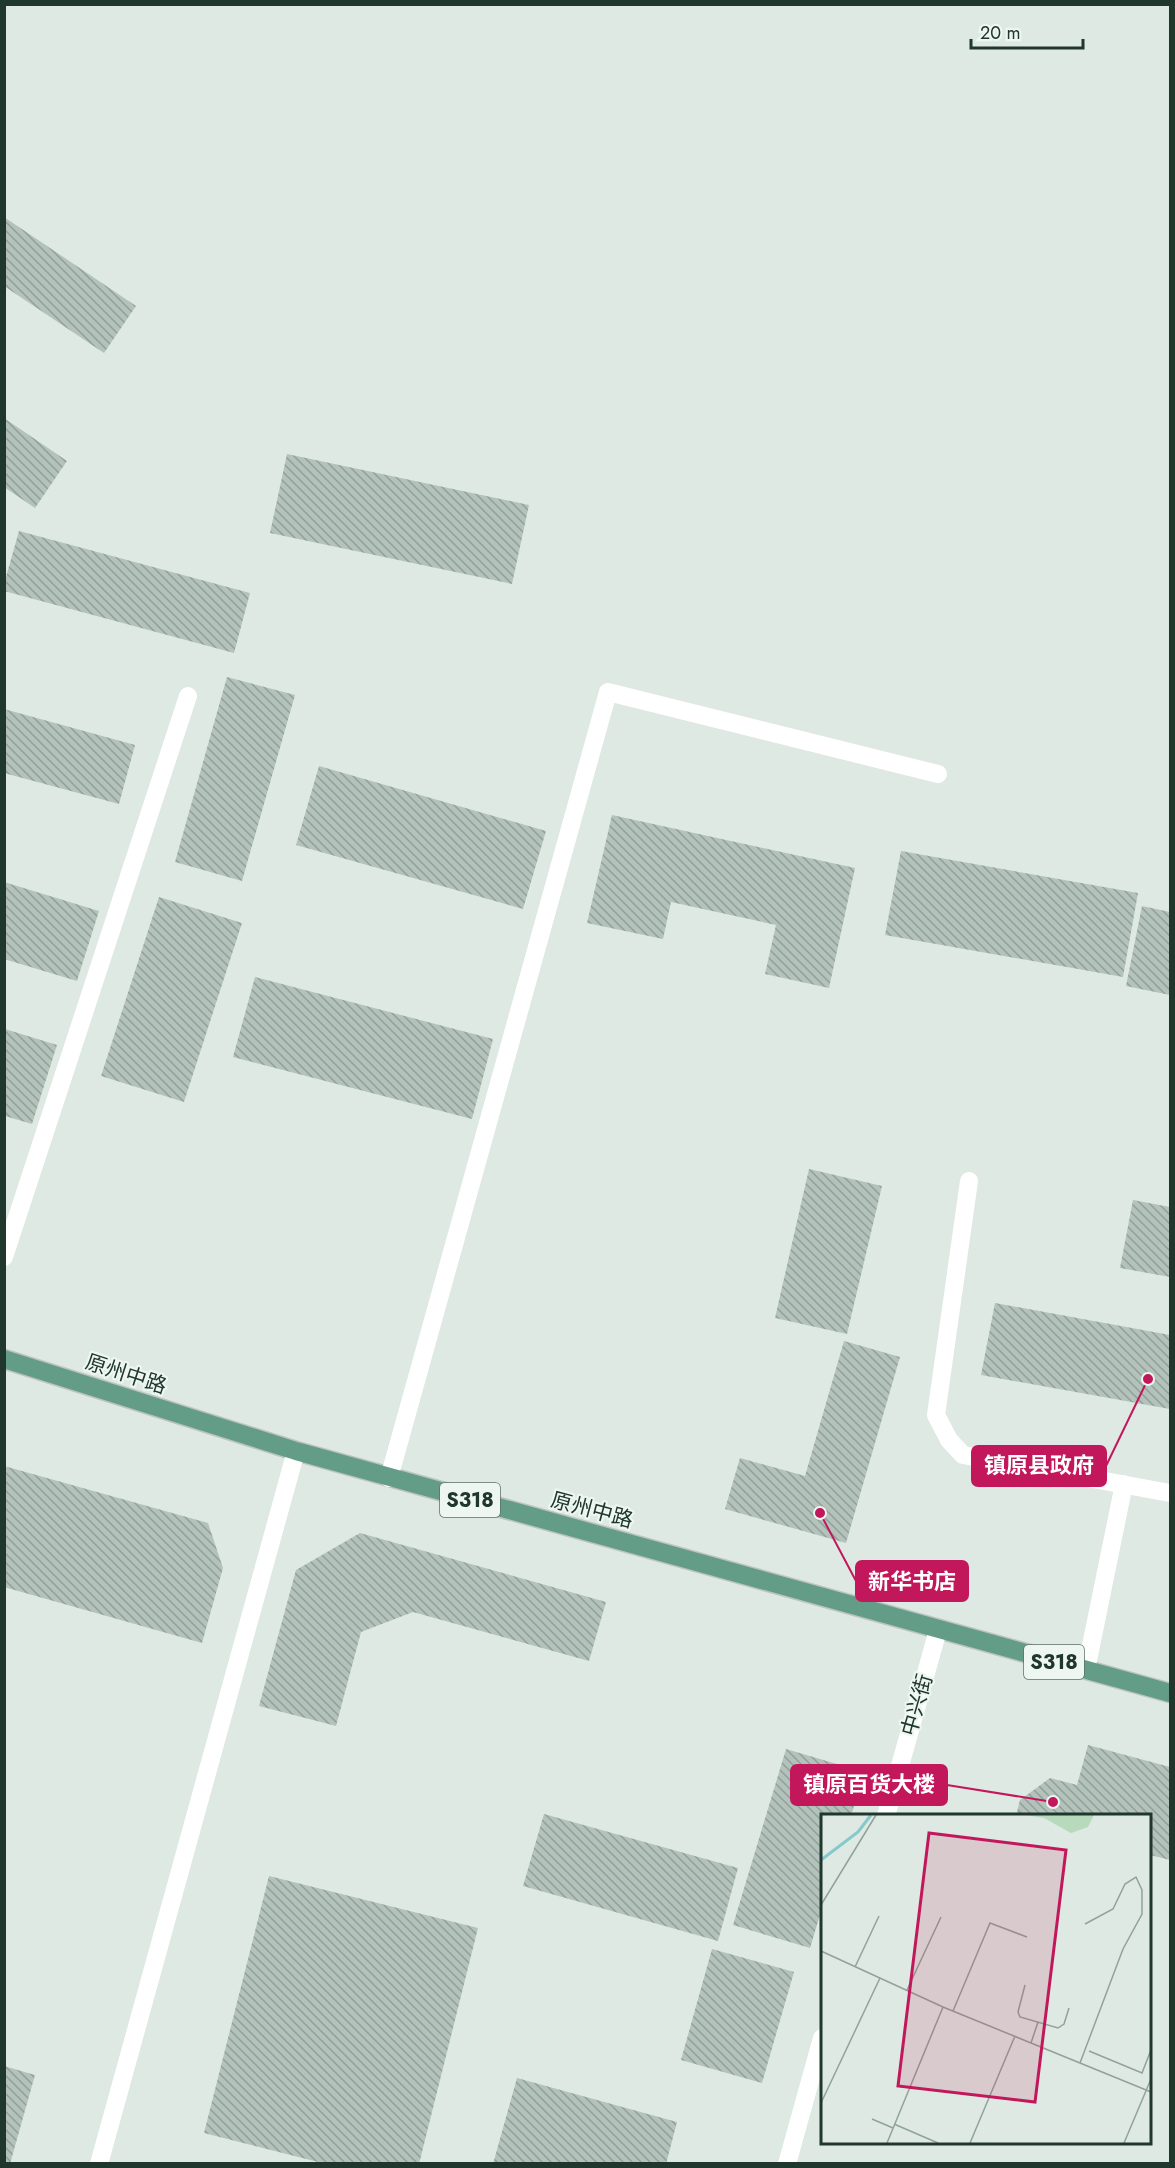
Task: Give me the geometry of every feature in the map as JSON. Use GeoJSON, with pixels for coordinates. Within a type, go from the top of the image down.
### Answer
{"type":"FeatureCollection","features":[{"type":"Feature","properties":{"kind":"main road","name":"原州中路"},"geometry":{"type":"LineString","coordinates":[[4,1359],[389,1478],[1170,1693]]}},
{"type":"Feature","properties":{"kind":"street"},"geometry":{"type":"LineString","coordinates":[[389,1478],[608,692],[938,774]]}},
{"type":"Feature","properties":{"kind":"street"},"geometry":{"type":"LineString","coordinates":[[4,1257],[188,696]]}},
{"type":"Feature","properties":{"kind":"street"},"geometry":{"type":"LineString","coordinates":[[969,1181],[936,1415],[949,1440],[963,1455],[1170,1493]]}},
{"type":"Feature","properties":{"kind":"street"},"geometry":{"type":"LineString","coordinates":[[99,2163],[296,1451]]}},
{"type":"Feature","properties":{"kind":"street"},"geometry":{"type":"LineString","coordinates":[[1086,1670],[1124,1484]]}},
{"type":"Feature","properties":{"kind":"street","name":"中兴街"},"geometry":{"type":"LineString","coordinates":[[886,1814],[938,1630]]}},
{"type":"Feature","properties":{"kind":"street"},"geometry":{"type":"LineString","coordinates":[[787,2163],[821,2042]]}},
{"type":"Feature","properties":{"kind":"building"},"geometry":{"type":"Polygon","coordinates":[[[4,217],[136,306],[104,353],[4,286],[4,217]]]}},
{"type":"Feature","properties":{"kind":"building"},"geometry":{"type":"Polygon","coordinates":[[[4,418],[67,461],[35,508],[4,487],[4,418]]]}},
{"type":"Feature","properties":{"kind":"building"},"geometry":{"type":"Polygon","coordinates":[[[287,454],[529,505],[512,584],[270,533],[287,454]]]}},
{"type":"Feature","properties":{"kind":"building"},"geometry":{"type":"Polygon","coordinates":[[[19,531],[250,593],[234,653],[4,591],[19,531]]]}},
{"type":"Feature","properties":{"kind":"building"},"geometry":{"type":"Polygon","coordinates":[[[227,677],[295,695],[242,881],[175,862],[227,677]]]}},
{"type":"Feature","properties":{"kind":"building"},"geometry":{"type":"Polygon","coordinates":[[[4,709],[135,745],[119,804],[4,773],[4,709]]]}},
{"type":"Feature","properties":{"kind":"building"},"geometry":{"type":"Polygon","coordinates":[[[319,766],[546,831],[523,909],[296,845],[319,766]]]}},
{"type":"Feature","properties":{"kind":"building"},"geometry":{"type":"Polygon","coordinates":[[[612,815],[855,868],[829,988],[765,974],[776,925],[671,902],[663,939],[587,923],[612,815]]]}},
{"type":"Feature","properties":{"kind":"building"},"geometry":{"type":"Polygon","coordinates":[[[901,851],[1138,893],[1123,977],[885,935],[901,851]]]}},
{"type":"Feature","properties":{"kind":"building"},"geometry":{"type":"Polygon","coordinates":[[[4,882],[99,911],[77,981],[4,959],[4,882]]]}},
{"type":"Feature","properties":{"kind":"building"},"geometry":{"type":"Polygon","coordinates":[[[159,897],[242,923],[184,1102],[101,1076],[159,897]]]}},
{"type":"Feature","properties":{"kind":"building"},"geometry":{"type":"Polygon","coordinates":[[[1142,906],[1170,912],[1170,995],[1126,986],[1142,906]]]}},
{"type":"Feature","properties":{"kind":"building"},"geometry":{"type":"Polygon","coordinates":[[[255,977],[493,1039],[472,1119],[233,1057],[255,977]]]}},
{"type":"Feature","properties":{"kind":"building"},"geometry":{"type":"Polygon","coordinates":[[[5,1029],[57,1045],[32,1124],[5,1116],[5,1029]]]}},
{"type":"Feature","properties":{"kind":"building"},"geometry":{"type":"Polygon","coordinates":[[[809,1169],[882,1186],[847,1334],[775,1318],[809,1169]]]}},
{"type":"Feature","properties":{"kind":"building"},"geometry":{"type":"Polygon","coordinates":[[[1133,1200],[1170,1207],[1170,1277],[1120,1268],[1133,1200]]]}},
{"type":"Feature","properties":{"kind":"building"},"geometry":{"type":"Polygon","coordinates":[[[995,1303],[1170,1335],[1170,1409],[981,1375],[995,1303]]]}},
{"type":"Feature","properties":{"kind":"building"},"geometry":{"type":"Polygon","coordinates":[[[844,1341],[900,1357],[846,1543],[725,1509],[740,1458],[805,1476],[844,1341]]]}},
{"type":"Feature","properties":{"kind":"building"},"geometry":{"type":"Polygon","coordinates":[[[4,1466],[208,1523],[223,1568],[202,1643],[4,1587],[4,1466]]]}},
{"type":"Feature","properties":{"kind":"building"},"geometry":{"type":"Polygon","coordinates":[[[360,1533],[606,1602],[589,1661],[413,1612],[361,1632],[336,1726],[259,1706],[296,1570],[360,1533]]]}},
{"type":"Feature","properties":{"kind":"building"},"geometry":{"type":"Polygon","coordinates":[[[1088,1745],[1170,1767],[1170,1860],[1151,1855],[1151,1814],[1016,1814],[1020,1800],[1050,1778],[1077,1785],[1088,1745]]]}},
{"type":"Feature","properties":{"kind":"building"},"geometry":{"type":"Polygon","coordinates":[[[786,1749],[864,1772],[852,1814],[821,1814],[821,1911],[810,1948],[733,1925],[786,1749]]]}},
{"type":"Feature","properties":{"kind":"building"},"geometry":{"type":"Polygon","coordinates":[[[544,1814],[738,1868],[718,1941],[523,1886],[544,1814]]]}},
{"type":"Feature","properties":{"kind":"building"},"geometry":{"type":"Polygon","coordinates":[[[269,1876],[478,1928],[419,2164],[326,2164],[204,2133],[269,1876]]]}},
{"type":"Feature","properties":{"kind":"building"},"geometry":{"type":"Polygon","coordinates":[[[712,1949],[794,1972],[762,2083],[681,2060],[712,1949]]]}},
{"type":"Feature","properties":{"kind":"building"},"geometry":{"type":"Polygon","coordinates":[[[4,2066],[35,2075],[10,2164],[4,2164],[4,2066]]]}},
{"type":"Feature","properties":{"kind":"building"},"geometry":{"type":"Polygon","coordinates":[[[517,2078],[677,2122],[666,2164],[493,2164],[517,2078]]]}},
{"type":"Feature","properties":{"kind":"place","name":"镇原县政府"},"geometry":{"type":"Point","coordinates":[1148,1379]}},
{"type":"Feature","properties":{"kind":"place","name":"新华书店"},"geometry":{"type":"Point","coordinates":[820,1513]}},
{"type":"Feature","properties":{"kind":"place","name":"镇原百货大楼"},"geometry":{"type":"Point","coordinates":[1053,1802]}}]}
